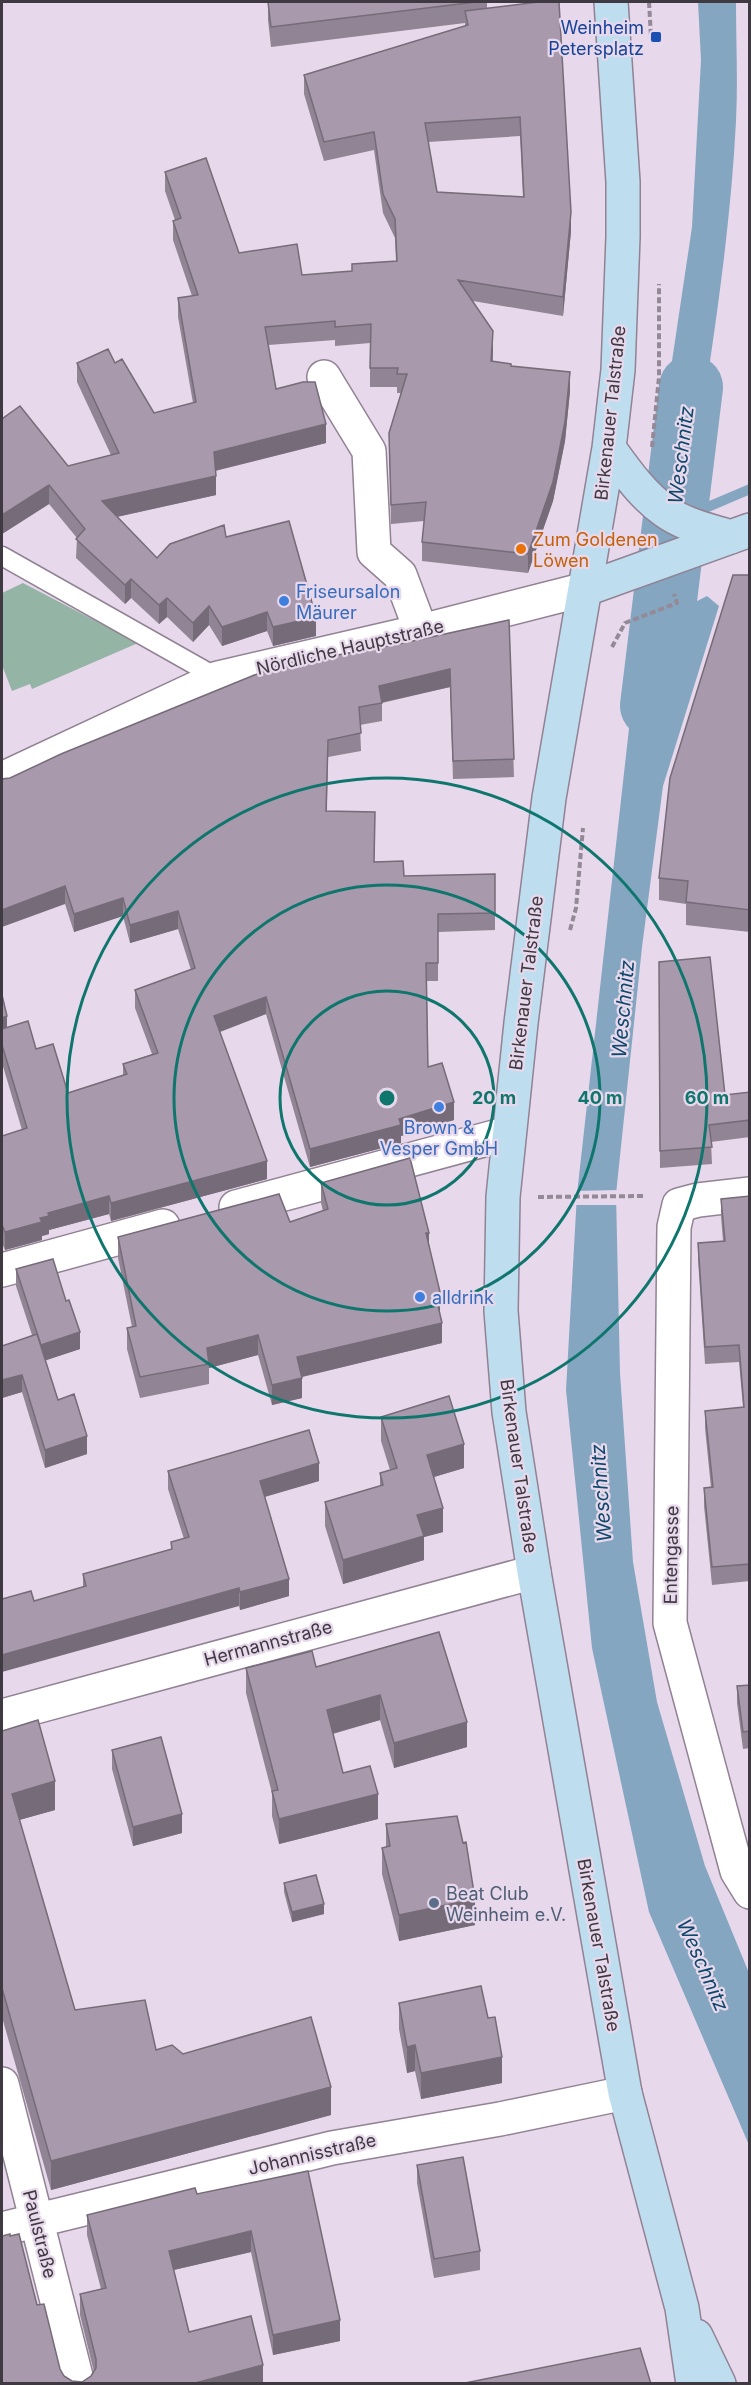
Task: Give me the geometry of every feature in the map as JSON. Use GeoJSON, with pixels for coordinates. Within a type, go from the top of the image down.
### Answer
{"type":"FeatureCollection","features":[{"type":"Feature","properties":{"kind":"main road","name":"Birkenauer Talstraße"},"geometry":{"type":"LineString","coordinates":[[611,2],[623,182],[618,370],[596,587],[549,798],[521,1023],[503,1197],[501,1311],[509,1412],[534,1572],[625,2093],[682,2308],[693,2384]]}},
{"type":"Feature","properties":{"kind":"main road"},"geometry":{"type":"LineString","coordinates":[[609,448],[646,494],[666,512],[694,526],[743,532]]}},
{"type":"Feature","properties":{"kind":"main road"},"geometry":{"type":"LineString","coordinates":[[596,587],[743,532]]}},
{"type":"Feature","properties":{"kind":"main road"},"geometry":{"type":"LineString","coordinates":[[682,2308],[719,2384]]}},
{"type":"Feature","properties":{"kind":"street"},"geometry":{"type":"LineString","coordinates":[[324,377],[369,451],[374,552],[400,575],[421,631]]}},
{"type":"Feature","properties":{"kind":"street","name":"Nördliche Hauptstraße"},"geometry":{"type":"LineString","coordinates":[[2,779],[218,678],[421,631],[596,587]]}},
{"type":"Feature","properties":{"kind":"street"},"geometry":{"type":"LineString","coordinates":[[2,1270],[509,1133]]}},
{"type":"Feature","properties":{"kind":"street"},"geometry":{"type":"LineString","coordinates":[[665,1201],[750,1194]]}},
{"type":"Feature","properties":{"kind":"street","name":"Entengasse"},"geometry":{"type":"LineString","coordinates":[[665,1201],[674,1227],[670,1623],[737,1871],[750,1892]]}},
{"type":"Feature","properties":{"kind":"street","name":"Hermannstraße"},"geometry":{"type":"LineString","coordinates":[[2,1716],[534,1572]]}},
{"type":"Feature","properties":{"kind":"street","name":"Paulstraße"},"geometry":{"type":"LineString","coordinates":[[2,2084],[78,2384]]}},
{"type":"Feature","properties":{"kind":"street","name":"Johannisstraße"},"geometry":{"type":"LineString","coordinates":[[2,2229],[332,2148],[500,2119],[625,2093]]}},
{"type":"Feature","properties":{"kind":"lane"},"geometry":{"type":"LineString","coordinates":[[2,556],[218,678]]}},
{"type":"Feature","properties":{"kind":"path"},"geometry":{"type":"LineString","coordinates":[[652,449],[658,377],[659,288]]}},
{"type":"Feature","properties":{"kind":"path"},"geometry":{"type":"LineString","coordinates":[[557,1198],[665,1201]]}},
{"type":"Feature","properties":{"kind":"green space"},"geometry":{"type":"Polygon","coordinates":[[[23,583],[138,643],[32,689],[30,684],[12,691],[2,665],[2,593],[23,583]]]}},
{"type":"Feature","properties":{"kind":"water"},"geometry":{"type":"Polygon","coordinates":[[[698,2],[736,2],[737,91],[733,166],[724,256],[692,480],[661,466],[658,455],[692,227],[701,60],[698,2]]]}},
{"type":"Feature","properties":{"kind":"water"},"geometry":{"type":"Polygon","coordinates":[[[707,596],[719,606],[663,786],[642,947],[616,1194],[620,1373],[633,1562],[657,1702],[705,1866],[749,1973],[749,2145],[649,1912],[592,1648],[566,1390],[577,1194],[640,630],[707,596]]]}},
{"type":"Feature","properties":{"kind":"pier"},"geometry":{"type":"Polygon","coordinates":[[[619,1190],[619,1205],[573,1205],[574,1191],[619,1190]]]}},
{"type":"Feature","properties":{"kind":"building"},"geometry":{"type":"Polygon","coordinates":[[[268,2],[476,2],[271,27],[268,2]]]}},
{"type":"Feature","properties":{"kind":"building"},"geometry":{"type":"Polygon","coordinates":[[[538,2],[559,2],[571,212],[563,297],[458,280],[493,331],[491,361],[511,364],[511,366],[570,372],[565,422],[553,482],[528,554],[422,542],[426,502],[391,505],[389,433],[407,374],[397,374],[398,368],[370,368],[371,324],[335,327],[335,321],[265,327],[276,389],[303,382],[315,382],[326,424],[214,452],[216,476],[102,501],[157,558],[170,544],[224,525],[226,537],[289,521],[316,617],[273,627],[267,612],[222,627],[209,606],[193,623],[167,598],[159,605],[131,579],[125,585],[76,539],[85,529],[49,485],[2,515],[2,419],[20,406],[68,466],[119,453],[77,363],[108,349],[115,363],[122,359],[154,413],[196,402],[178,298],[198,295],[173,221],[181,218],[165,172],[206,158],[239,253],[297,244],[302,275],[352,271],[352,264],[397,261],[395,219],[383,194],[374,132],[324,142],[304,75],[468,25],[465,11],[538,2]],[[520,117],[425,123],[437,192],[524,197],[520,117]]]}},
{"type":"Feature","properties":{"kind":"building"},"geometry":{"type":"Polygon","coordinates":[[[733,575],[750,575],[750,910],[686,902],[688,881],[659,878],[670,778],[733,575]]]}},
{"type":"Feature","properties":{"kind":"building"},"geometry":{"type":"Polygon","coordinates":[[[509,620],[514,759],[453,761],[450,669],[379,686],[382,703],[359,707],[361,733],[328,740],[326,811],[375,812],[374,862],[403,861],[404,876],[495,874],[495,913],[438,914],[438,963],[426,963],[428,1067],[442,1063],[454,1102],[399,1119],[401,1125],[310,1149],[266,997],[214,1016],[267,1161],[111,1203],[109,1196],[48,1213],[49,1216],[40,1218],[42,1222],[5,1232],[2,1225],[2,1136],[27,1128],[2,1045],[2,1029],[28,1021],[36,1049],[53,1044],[68,1093],[127,1074],[123,1064],[158,1053],[135,990],[195,968],[178,911],[130,925],[123,898],[74,914],[65,886],[2,910],[2,779],[10,778],[61,754],[279,665],[399,644],[509,620]]]}},
{"type":"Feature","properties":{"kind":"building"},"geometry":{"type":"Polygon","coordinates":[[[710,957],[725,1095],[750,1092],[750,1120],[709,1125],[712,1147],[660,1151],[659,962],[710,957]]]}},
{"type":"Feature","properties":{"kind":"building"},"geometry":{"type":"Polygon","coordinates":[[[2,995],[7,1016],[2,1018],[2,995]]]}},
{"type":"Feature","properties":{"kind":"building"},"geometry":{"type":"Polygon","coordinates":[[[410,1158],[429,1233],[426,1233],[440,1292],[435,1293],[442,1323],[297,1357],[302,1378],[272,1385],[258,1335],[207,1348],[209,1364],[140,1377],[127,1328],[136,1326],[118,1237],[279,1194],[290,1222],[328,1209],[321,1183],[410,1158]]]}},
{"type":"Feature","properties":{"kind":"building"},"geometry":{"type":"Polygon","coordinates":[[[750,1196],[750,1564],[712,1567],[704,1488],[713,1487],[705,1411],[744,1407],[739,1345],[705,1347],[698,1243],[725,1241],[721,1199],[750,1196]]]}},
{"type":"Feature","properties":{"kind":"building"},"geometry":{"type":"Polygon","coordinates":[[[53,1259],[66,1301],[69,1300],[80,1332],[41,1345],[16,1269],[53,1259]]]}},
{"type":"Feature","properties":{"kind":"building"},"geometry":{"type":"Polygon","coordinates":[[[37,1334],[58,1400],[74,1394],[87,1436],[45,1450],[22,1375],[2,1380],[2,1346],[37,1334]]]}},
{"type":"Feature","properties":{"kind":"building"},"geometry":{"type":"Polygon","coordinates":[[[449,1396],[464,1444],[427,1455],[443,1508],[417,1515],[424,1536],[343,1560],[325,1502],[383,1485],[380,1473],[397,1468],[381,1417],[449,1396]]]}},
{"type":"Feature","properties":{"kind":"building"},"geometry":{"type":"Polygon","coordinates":[[[309,1430],[319,1463],[260,1481],[289,1579],[240,1592],[239,1588],[2,1655],[2,1599],[31,1591],[34,1601],[86,1586],[83,1574],[172,1549],[171,1542],[189,1537],[168,1471],[309,1430]]]}},
{"type":"Feature","properties":{"kind":"building"},"geometry":{"type":"Polygon","coordinates":[[[439,1632],[467,1722],[394,1743],[380,1695],[327,1710],[343,1773],[370,1766],[378,1794],[279,1819],[272,1791],[278,1790],[246,1668],[312,1651],[316,1667],[439,1632]]]}},
{"type":"Feature","properties":{"kind":"building"},"geometry":{"type":"Polygon","coordinates":[[[750,1685],[750,1731],[743,1732],[737,1686],[750,1685]]]}},
{"type":"Feature","properties":{"kind":"building"},"geometry":{"type":"Polygon","coordinates":[[[38,1720],[55,1781],[12,1794],[75,2010],[145,2000],[156,2050],[172,2045],[183,2054],[311,2017],[331,2087],[51,2161],[2,1988],[2,1731],[38,1720]]]}},
{"type":"Feature","properties":{"kind":"building"},"geometry":{"type":"Polygon","coordinates":[[[161,1737],[182,1814],[133,1827],[112,1750],[161,1737]]]}},
{"type":"Feature","properties":{"kind":"building"},"geometry":{"type":"Polygon","coordinates":[[[457,1816],[463,1843],[466,1842],[475,1899],[399,1915],[382,1848],[390,1846],[386,1824],[457,1816]]]}},
{"type":"Feature","properties":{"kind":"building"},"geometry":{"type":"Polygon","coordinates":[[[316,1875],[324,1904],[292,1912],[284,1883],[316,1875]]]}},
{"type":"Feature","properties":{"kind":"building"},"geometry":{"type":"Polygon","coordinates":[[[481,1986],[488,2018],[495,2017],[502,2057],[421,2073],[415,2045],[407,2047],[399,2003],[481,1986]]]}},
{"type":"Feature","properties":{"kind":"building"},"geometry":{"type":"Polygon","coordinates":[[[463,2157],[480,2251],[434,2259],[417,2165],[463,2157]]]}},
{"type":"Feature","properties":{"kind":"building"},"geometry":{"type":"Polygon","coordinates":[[[308,2171],[340,2320],[273,2335],[251,2231],[169,2251],[189,2332],[251,2316],[263,2365],[195,2384],[2,2384],[2,2236],[19,2234],[37,2305],[44,2304],[60,2369],[64,2376],[72,2381],[82,2382],[91,2376],[96,2368],[96,2359],[80,2294],[106,2288],[87,2215],[195,2188],[197,2194],[308,2171]]]}},
{"type":"Feature","properties":{"kind":"building"},"geometry":{"type":"Polygon","coordinates":[[[640,2348],[651,2384],[460,2384],[640,2348]]]}},
{"type":"Feature","properties":{"kind":"waterway","name":"Weschnitz"},"geometry":{"type":"LineString","coordinates":[[652,706],[691,387]]}},
{"type":"Feature","properties":{"kind":"waterway"},"geometry":{"type":"LineString","coordinates":[[689,515],[750,489]]}},
{"type":"Feature","properties":{"kind":"place","name":"Weinheim Petersplatz"},"geometry":{"type":"Point","coordinates":[656,37]}},
{"type":"Feature","properties":{"kind":"place","name":"Zum Goldenen Löwen"},"geometry":{"type":"Point","coordinates":[521,549]}},
{"type":"Feature","properties":{"kind":"place","name":"Friseursalon Mäurer"},"geometry":{"type":"Point","coordinates":[284,601]}},
{"type":"Feature","properties":{"kind":"place","name":"Brown & Vesper GmbH"},"geometry":{"type":"Point","coordinates":[439,1107]}},
{"type":"Feature","properties":{"kind":"place","name":"alldrink"},"geometry":{"type":"Point","coordinates":[420,1297]}},
{"type":"Feature","properties":{"kind":"place","name":"Beat Club Weinheim e.V."},"geometry":{"type":"Point","coordinates":[434,1903]}}]}
